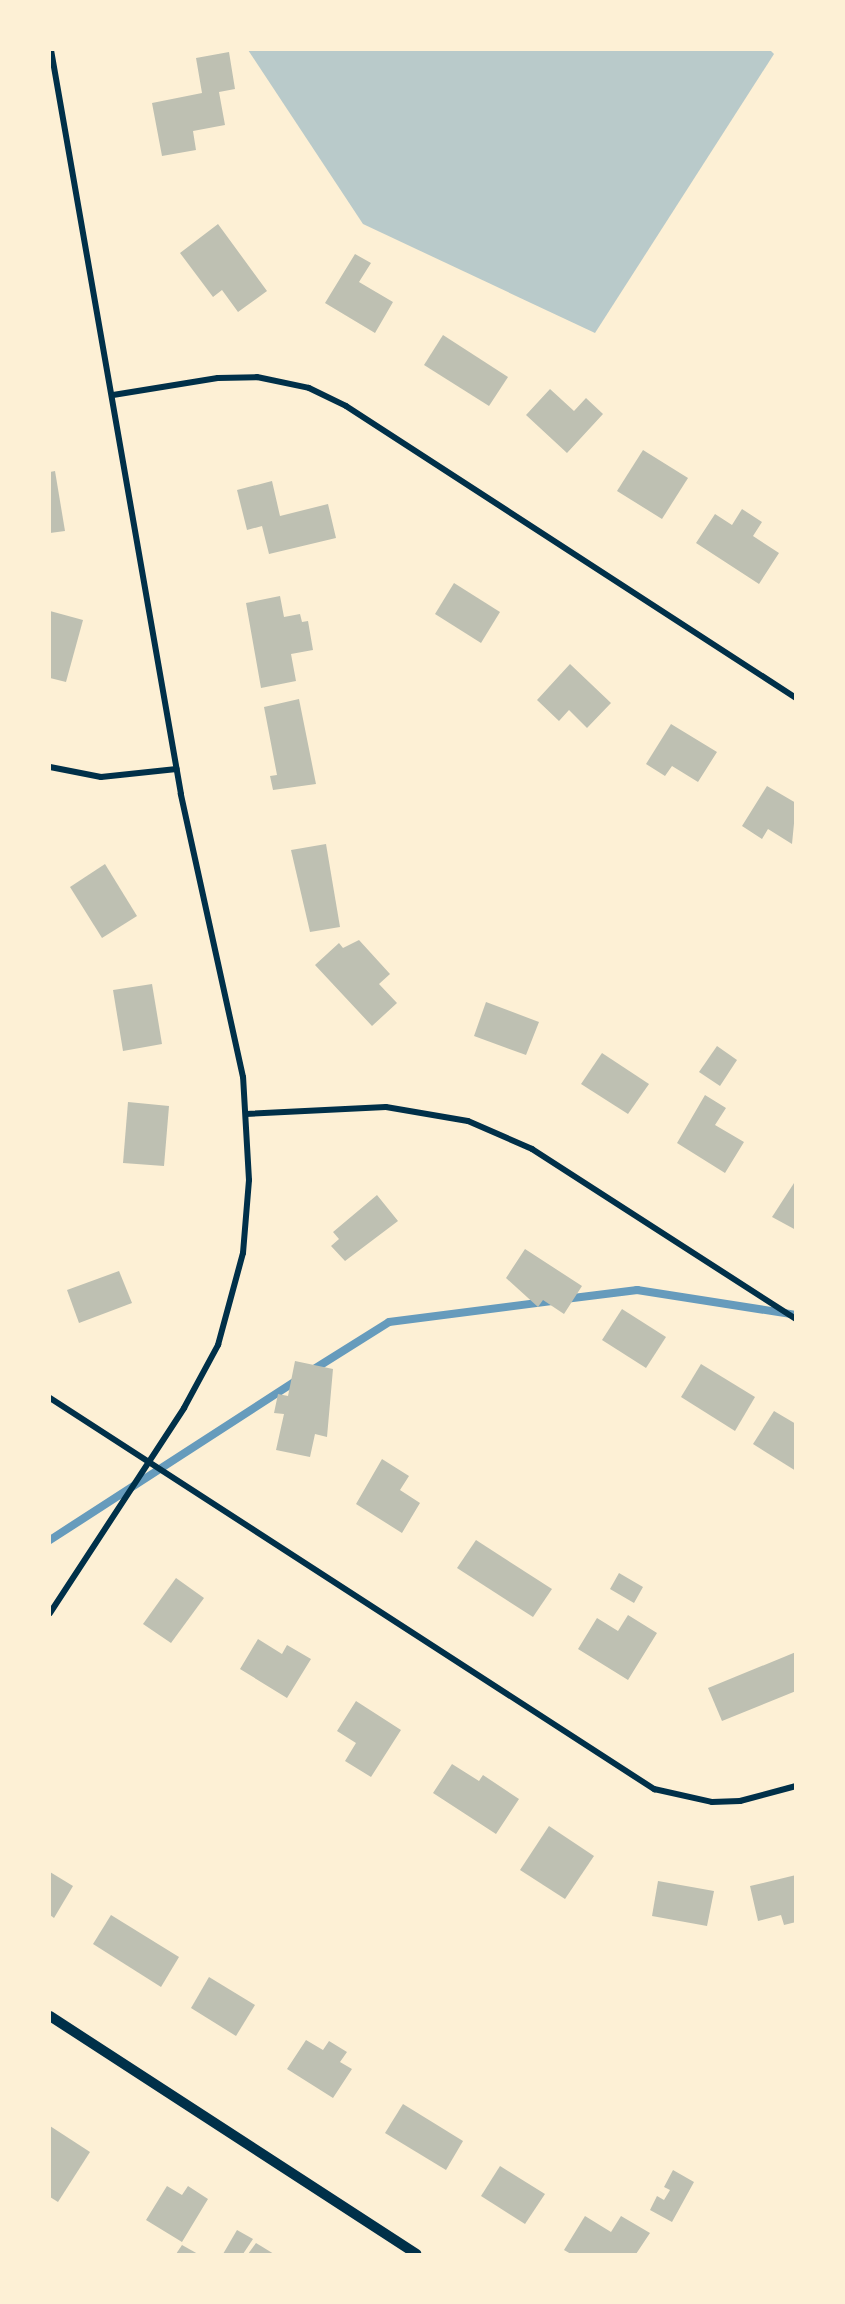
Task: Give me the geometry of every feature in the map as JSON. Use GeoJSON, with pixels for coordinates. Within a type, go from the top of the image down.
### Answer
{"type":"FeatureCollection","features":[{"type":"Feature","properties":{"kind":"street"},"geometry":{"type":"LineString","coordinates":[[50,1613],[200,1381],[228,1315],[248,1211],[246,1114],[235,1036],[177,769],[113,395],[52,68],[51,50]]}},
{"type":"Feature","properties":{"kind":"street"},"geometry":{"type":"LineString","coordinates":[[113,395],[218,378],[257,377],[309,388],[346,406],[795,698]]}},
{"type":"Feature","properties":{"kind":"street"},"geometry":{"type":"LineString","coordinates":[[50,767],[101,777],[177,769]]}},
{"type":"Feature","properties":{"kind":"street"},"geometry":{"type":"LineString","coordinates":[[246,1114],[386,1107],[468,1121],[532,1149],[795,1319]]}},
{"type":"Feature","properties":{"kind":"street"},"geometry":{"type":"LineString","coordinates":[[50,1398],[147,1464],[654,1789],[712,1802],[740,1801],[795,1786]]}},
{"type":"Feature","properties":{"kind":"street"},"geometry":{"type":"LineString","coordinates":[[50,2016],[417,2254]]}},
{"type":"Feature","properties":{"kind":"shaded area"},"geometry":{"type":"Polygon","coordinates":[[[248,50],[770,50],[774,54],[595,333],[363,224],[248,50]]]}},
{"type":"Feature","properties":{"kind":"building"},"geometry":{"type":"Polygon","coordinates":[[[229,52],[235,89],[219,92],[225,125],[193,131],[196,150],[162,156],[152,103],[202,93],[196,58],[229,52]]]}},
{"type":"Feature","properties":{"kind":"building"},"geometry":{"type":"Polygon","coordinates":[[[218,224],[267,291],[238,312],[222,290],[213,297],[180,253],[218,224]]]}},
{"type":"Feature","properties":{"kind":"building"},"geometry":{"type":"Polygon","coordinates":[[[355,254],[371,263],[359,282],[393,302],[375,333],[325,303],[355,254]]]}},
{"type":"Feature","properties":{"kind":"building"},"geometry":{"type":"Polygon","coordinates":[[[443,335],[508,377],[489,406],[424,365],[443,335]]]}},
{"type":"Feature","properties":{"kind":"building"},"geometry":{"type":"Polygon","coordinates":[[[550,389],[574,411],[586,398],[603,414],[567,453],[526,415],[550,389]]]}},
{"type":"Feature","properties":{"kind":"building"},"geometry":{"type":"Polygon","coordinates":[[[643,450],[688,478],[662,519],[617,491],[643,450]]]}},
{"type":"Feature","properties":{"kind":"building"},"geometry":{"type":"Polygon","coordinates":[[[55,471],[65,531],[50,533],[50,472],[55,471]]]}},
{"type":"Feature","properties":{"kind":"building"},"geometry":{"type":"Polygon","coordinates":[[[272,481],[280,516],[328,504],[336,538],[269,554],[262,526],[247,530],[237,490],[272,481]]]}},
{"type":"Feature","properties":{"kind":"building"},"geometry":{"type":"Polygon","coordinates":[[[742,509],[762,522],[753,536],[779,553],[759,584],[696,543],[715,514],[732,525],[742,509]]]}},
{"type":"Feature","properties":{"kind":"building"},"geometry":{"type":"Polygon","coordinates":[[[454,583],[500,612],[481,643],[435,614],[454,583]]]}},
{"type":"Feature","properties":{"kind":"building"},"geometry":{"type":"Polygon","coordinates":[[[280,596],[284,617],[300,614],[302,622],[308,621],[313,650],[291,654],[296,681],[261,688],[246,603],[280,596]]]}},
{"type":"Feature","properties":{"kind":"building"},"geometry":{"type":"Polygon","coordinates":[[[50,611],[83,620],[66,682],[50,678],[50,611]]]}},
{"type":"Feature","properties":{"kind":"building"},"geometry":{"type":"Polygon","coordinates":[[[570,664],[611,703],[587,728],[569,710],[559,721],[537,700],[570,664]]]}},
{"type":"Feature","properties":{"kind":"building"},"geometry":{"type":"Polygon","coordinates":[[[299,699],[316,784],[273,790],[270,776],[277,775],[264,707],[299,699]]]}},
{"type":"Feature","properties":{"kind":"building"},"geometry":{"type":"Polygon","coordinates":[[[671,724],[717,752],[698,782],[672,766],[665,776],[646,764],[671,724]]]}},
{"type":"Feature","properties":{"kind":"building"},"geometry":{"type":"Polygon","coordinates":[[[767,786],[796,803],[792,844],[768,829],[762,839],[742,826],[767,786]]]}},
{"type":"Feature","properties":{"kind":"building"},"geometry":{"type":"Polygon","coordinates":[[[326,844],[340,927],[310,932],[291,850],[326,844]]]}},
{"type":"Feature","properties":{"kind":"building"},"geometry":{"type":"Polygon","coordinates":[[[105,864],[137,916],[102,938],[70,887],[105,864]]]}},
{"type":"Feature","properties":{"kind":"building"},"geometry":{"type":"Polygon","coordinates":[[[359,940],[390,974],[379,984],[397,1003],[372,1026],[315,965],[339,943],[343,948],[359,940]]]}},
{"type":"Feature","properties":{"kind":"building"},"geometry":{"type":"Polygon","coordinates":[[[152,984],[162,1044],[123,1051],[113,990],[152,984]]]}},
{"type":"Feature","properties":{"kind":"building"},"geometry":{"type":"Polygon","coordinates":[[[486,1002],[539,1022],[526,1055],[474,1036],[486,1002]]]}},
{"type":"Feature","properties":{"kind":"building"},"geometry":{"type":"Polygon","coordinates":[[[717,1046],[737,1060],[720,1086],[699,1072],[717,1046]]]}},
{"type":"Feature","properties":{"kind":"building"},"geometry":{"type":"Polygon","coordinates":[[[602,1053],[649,1084],[628,1114],[581,1084],[602,1053]]]}},
{"type":"Feature","properties":{"kind":"building"},"geometry":{"type":"Polygon","coordinates":[[[705,1095],[726,1108],[715,1125],[744,1142],[725,1173],[677,1143],[705,1095]]]}},
{"type":"Feature","properties":{"kind":"building"},"geometry":{"type":"Polygon","coordinates":[[[128,1102],[169,1106],[164,1166],[123,1163],[128,1102]]]}},
{"type":"Feature","properties":{"kind":"building"},"geometry":{"type":"Polygon","coordinates":[[[796,1180],[796,1230],[772,1217],[796,1180]]]}},
{"type":"Feature","properties":{"kind":"building"},"geometry":{"type":"Polygon","coordinates":[[[377,1195],[398,1221],[345,1261],[331,1246],[339,1239],[333,1232],[377,1195]]]}},
{"type":"Feature","properties":{"kind":"building"},"geometry":{"type":"Polygon","coordinates":[[[525,1249],[582,1286],[564,1314],[543,1300],[538,1307],[506,1278],[525,1249]]]}},
{"type":"Feature","properties":{"kind":"building"},"geometry":{"type":"Polygon","coordinates":[[[119,1271],[132,1303],[79,1323],[67,1290],[119,1271]]]}},
{"type":"Feature","properties":{"kind":"building"},"geometry":{"type":"Polygon","coordinates":[[[622,1309],[666,1337],[646,1368],[602,1340],[622,1309]]]}},
{"type":"Feature","properties":{"kind":"building"},"geometry":{"type":"Polygon","coordinates":[[[295,1361],[333,1369],[327,1437],[315,1434],[310,1457],[276,1450],[284,1414],[274,1413],[278,1394],[288,1396],[295,1361]]]}},
{"type":"Feature","properties":{"kind":"building"},"geometry":{"type":"Polygon","coordinates":[[[701,1364],[755,1397],[735,1431],[681,1397],[701,1364]]]}},
{"type":"Feature","properties":{"kind":"building"},"geometry":{"type":"Polygon","coordinates":[[[774,1411],[796,1424],[796,1471],[753,1444],[774,1411]]]}},
{"type":"Feature","properties":{"kind":"building"},"geometry":{"type":"Polygon","coordinates":[[[382,1459],[409,1476],[400,1490],[420,1503],[402,1533],[356,1504],[382,1459]]]}},
{"type":"Feature","properties":{"kind":"building"},"geometry":{"type":"Polygon","coordinates":[[[476,1540],[552,1589],[533,1617],[457,1568],[476,1540]]]}},
{"type":"Feature","properties":{"kind":"building"},"geometry":{"type":"Polygon","coordinates":[[[619,1573],[643,1587],[634,1603],[610,1589],[619,1573]]]}},
{"type":"Feature","properties":{"kind":"building"},"geometry":{"type":"Polygon","coordinates":[[[176,1578],[204,1598],[171,1643],[143,1624],[176,1578]]]}},
{"type":"Feature","properties":{"kind":"building"},"geometry":{"type":"Polygon","coordinates":[[[628,1615],[657,1633],[628,1680],[578,1649],[597,1618],[618,1631],[628,1615]]]}},
{"type":"Feature","properties":{"kind":"building"},"geometry":{"type":"Polygon","coordinates":[[[258,1639],[282,1654],[287,1645],[311,1659],[287,1698],[240,1669],[258,1639]]]}},
{"type":"Feature","properties":{"kind":"building"},"geometry":{"type":"Polygon","coordinates":[[[796,1652],[796,1691],[722,1721],[708,1688],[796,1652]]]}},
{"type":"Feature","properties":{"kind":"building"},"geometry":{"type":"Polygon","coordinates":[[[356,1701],[401,1730],[371,1777],[345,1761],[356,1743],[337,1731],[356,1701]]]}},
{"type":"Feature","properties":{"kind":"building"},"geometry":{"type":"Polygon","coordinates":[[[452,1764],[479,1781],[483,1775],[519,1799],[496,1834],[433,1793],[452,1764]]]}},
{"type":"Feature","properties":{"kind":"building"},"geometry":{"type":"Polygon","coordinates":[[[549,1826],[594,1856],[565,1899],[520,1870],[549,1826]]]}},
{"type":"Feature","properties":{"kind":"building"},"geometry":{"type":"Polygon","coordinates":[[[50,1872],[73,1886],[54,1918],[50,1915],[50,1872]]]}},
{"type":"Feature","properties":{"kind":"building"},"geometry":{"type":"Polygon","coordinates":[[[796,1875],[796,1922],[784,1925],[781,1915],[758,1921],[750,1886],[796,1875]]]}},
{"type":"Feature","properties":{"kind":"building"},"geometry":{"type":"Polygon","coordinates":[[[658,1881],[714,1891],[707,1926],[652,1916],[658,1881]]]}},
{"type":"Feature","properties":{"kind":"building"},"geometry":{"type":"Polygon","coordinates":[[[111,1915],[179,1957],[161,1987],[93,1944],[111,1915]]]}},
{"type":"Feature","properties":{"kind":"building"},"geometry":{"type":"Polygon","coordinates":[[[209,1977],[255,2005],[236,2036],[191,2008],[209,1977]]]}},
{"type":"Feature","properties":{"kind":"building"},"geometry":{"type":"Polygon","coordinates":[[[306,2040],[323,2050],[329,2041],[347,2052],[340,2062],[352,2069],[333,2098],[287,2069],[306,2040]]]}},
{"type":"Feature","properties":{"kind":"building"},"geometry":{"type":"Polygon","coordinates":[[[403,2104],[463,2141],[446,2170],[385,2133],[403,2104]]]}},
{"type":"Feature","properties":{"kind":"building"},"geometry":{"type":"Polygon","coordinates":[[[50,2126],[90,2152],[58,2202],[50,2197],[50,2126]]]}},
{"type":"Feature","properties":{"kind":"building"},"geometry":{"type":"Polygon","coordinates":[[[500,2166],[545,2194],[525,2224],[481,2196],[500,2166]]]}},
{"type":"Feature","properties":{"kind":"building"},"geometry":{"type":"Polygon","coordinates":[[[673,2170],[694,2182],[672,2222],[650,2210],[657,2196],[664,2200],[670,2190],[664,2187],[673,2170]]]}},
{"type":"Feature","properties":{"kind":"building"},"geometry":{"type":"Polygon","coordinates":[[[167,2186],[182,2195],[188,2186],[208,2199],[182,2242],[146,2220],[167,2186]]]}},
{"type":"Feature","properties":{"kind":"building"},"geometry":{"type":"Polygon","coordinates":[[[585,2216],[611,2232],[621,2216],[650,2233],[636,2254],[571,2254],[564,2250],[585,2216]]]}},
{"type":"Feature","properties":{"kind":"building"},"geometry":{"type":"Polygon","coordinates":[[[237,2230],[253,2239],[243,2254],[223,2254],[237,2230]]]}},
{"type":"Feature","properties":{"kind":"building"},"geometry":{"type":"Polygon","coordinates":[[[256,2243],[274,2254],[248,2254],[256,2243]]]}},
{"type":"Feature","properties":{"kind":"building"},"geometry":{"type":"Polygon","coordinates":[[[182,2245],[198,2254],[176,2254],[182,2245]]]}},
{"type":"Feature","properties":{"kind":"waterway"},"geometry":{"type":"LineString","coordinates":[[565,1299],[637,1290],[796,1315]]}},
{"type":"Feature","properties":{"kind":"waterway"},"geometry":{"type":"LineString","coordinates":[[311,1371],[389,1322],[554,1301]]}},
{"type":"Feature","properties":{"kind":"waterway"},"geometry":{"type":"LineString","coordinates":[[50,1540],[299,1379]]}}]}
